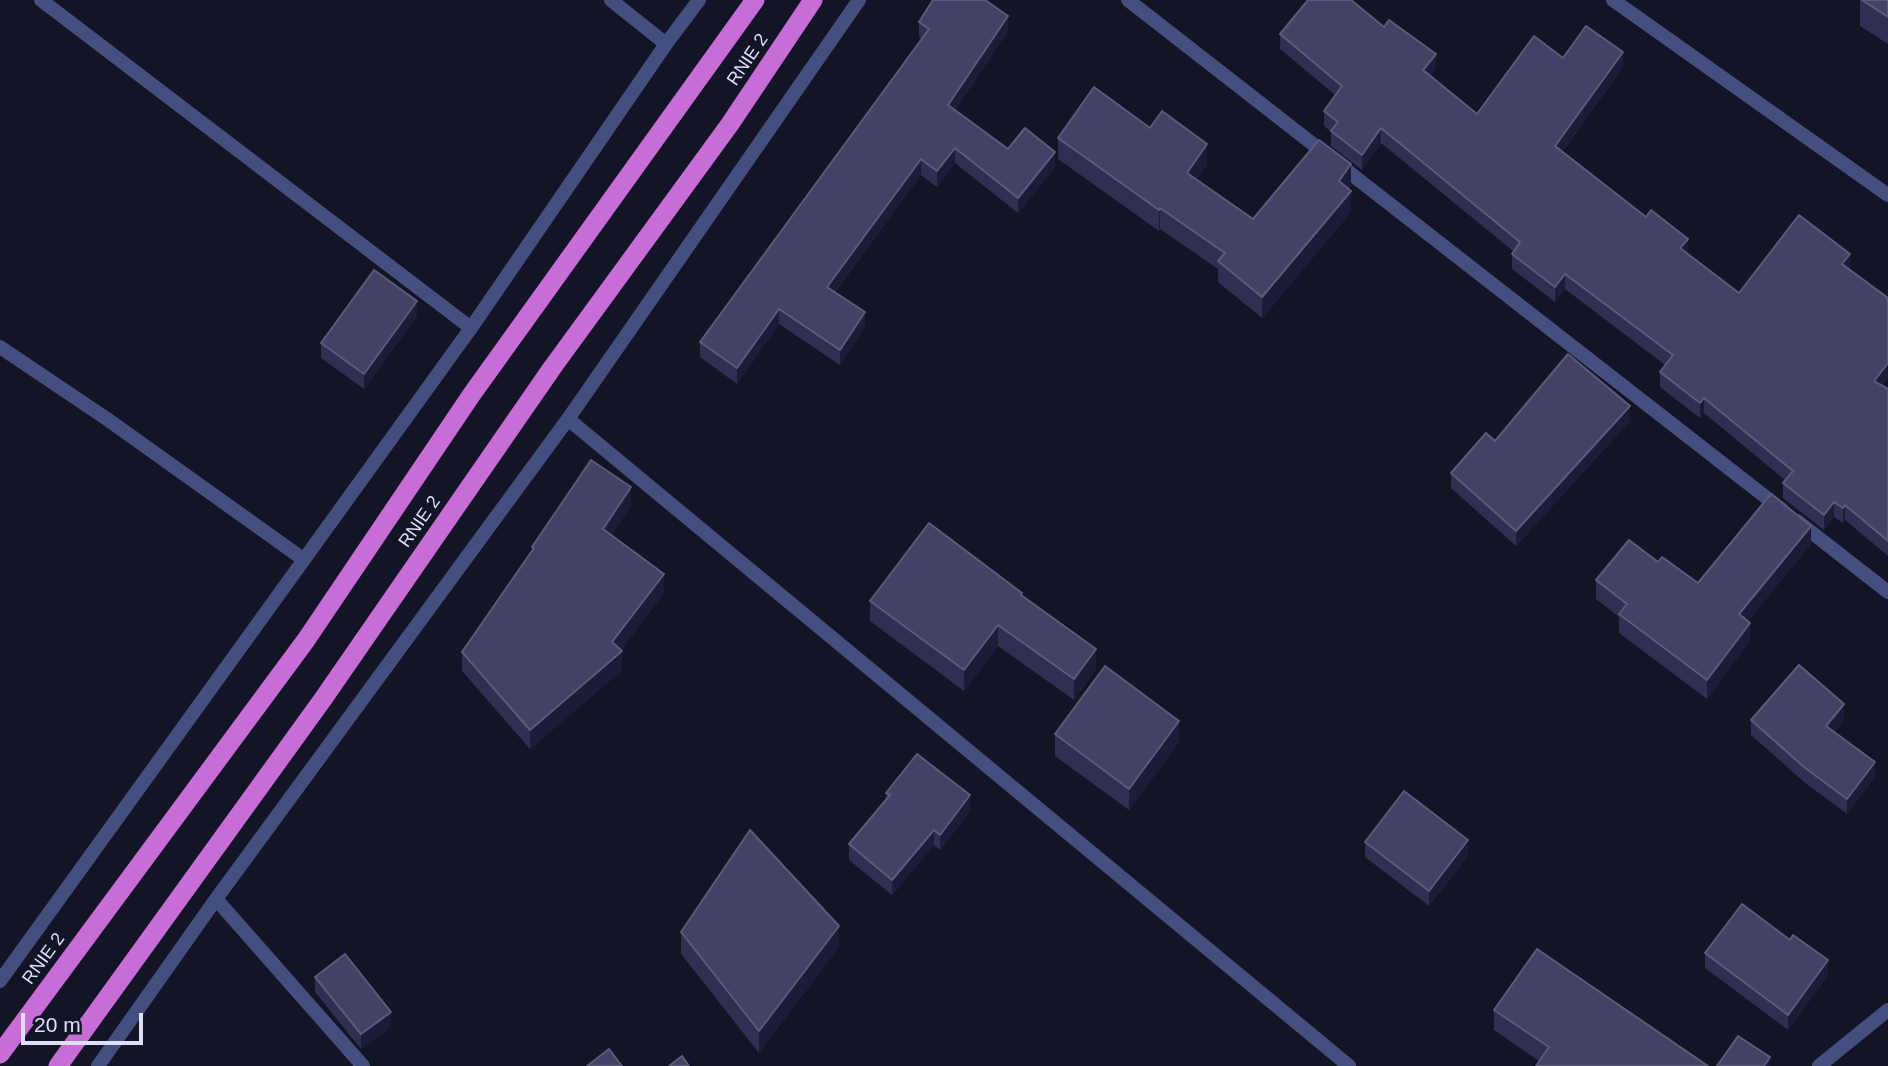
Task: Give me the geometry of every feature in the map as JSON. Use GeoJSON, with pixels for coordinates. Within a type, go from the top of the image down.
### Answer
{"type":"FeatureCollection","features":[{"type":"Feature","properties":{"kind":"highway","name":"RNIE 2"},"geometry":{"type":"LineString","coordinates":[[0,1054],[306,639],[472,394],[755,0]]}},
{"type":"Feature","properties":{"kind":"highway","name":"RNIE 2"},"geometry":{"type":"LineString","coordinates":[[58,1066],[323,699],[552,368],[730,124],[813,0]]}},
{"type":"Feature","properties":{"kind":"street"},"geometry":{"type":"LineString","coordinates":[[41,0],[471,328]]}},
{"type":"Feature","properties":{"kind":"street"},"geometry":{"type":"LineString","coordinates":[[611,0],[666,44]]}},
{"type":"Feature","properties":{"kind":"street"},"geometry":{"type":"LineString","coordinates":[[0,981],[471,328],[699,0]]}},
{"type":"Feature","properties":{"kind":"street"},"geometry":{"type":"LineString","coordinates":[[98,1066],[216,899],[568,419],[859,0]]}},
{"type":"Feature","properties":{"kind":"street"},"geometry":{"type":"LineString","coordinates":[[1128,0],[1888,592]]}},
{"type":"Feature","properties":{"kind":"street"},"geometry":{"type":"LineString","coordinates":[[1613,0],[1888,195]]}},
{"type":"Feature","properties":{"kind":"street"},"geometry":{"type":"LineString","coordinates":[[0,347],[303,559]]}},
{"type":"Feature","properties":{"kind":"street"},"geometry":{"type":"LineString","coordinates":[[568,419],[1349,1066]]}},
{"type":"Feature","properties":{"kind":"street"},"geometry":{"type":"LineString","coordinates":[[216,899],[363,1066]]}},
{"type":"Feature","properties":{"kind":"street"},"geometry":{"type":"LineString","coordinates":[[1819,1066],[1888,1010]]}},
{"type":"Feature","properties":{"kind":"building"},"geometry":{"type":"Polygon","coordinates":[[[933,0],[985,0],[1008,16],[948,105],[1008,149],[1025,128],[1055,152],[1018,198],[955,148],[937,171],[921,159],[827,287],[865,312],[840,350],[779,309],[737,368],[700,342],[929,29],[919,22],[933,0]]]}},
{"type":"Feature","properties":{"kind":"building"},"geometry":{"type":"Polygon","coordinates":[[[1308,0],[1351,0],[1384,27],[1389,20],[1436,54],[1423,70],[1477,114],[1534,36],[1563,58],[1586,26],[1623,52],[1555,146],[1646,217],[1651,210],[1688,239],[1680,248],[1739,293],[1799,215],[1850,254],[1842,264],[1888,298],[1888,363],[1874,381],[1888,389],[1888,541],[1845,505],[1843,508],[1834,502],[1824,515],[1783,483],[1793,471],[1704,398],[1700,403],[1660,372],[1673,355],[1565,274],[1555,287],[1512,254],[1520,242],[1381,128],[1362,155],[1331,131],[1338,122],[1324,111],[1342,86],[1280,34],[1308,0]]]}},
{"type":"Feature","properties":{"kind":"building"},"geometry":{"type":"Polygon","coordinates":[[[1862,0],[1888,0],[1888,17],[1862,0]]]}},
{"type":"Feature","properties":{"kind":"building"},"geometry":{"type":"Polygon","coordinates":[[[1094,87],[1150,128],[1162,111],[1207,144],[1187,173],[1253,219],[1319,140],[1351,164],[1339,181],[1351,191],[1262,297],[1218,261],[1225,253],[1058,138],[1094,87]]]}},
{"type":"Feature","properties":{"kind":"building"},"geometry":{"type":"Polygon","coordinates":[[[374,270],[417,301],[364,374],[321,343],[374,270]]]}},
{"type":"Feature","properties":{"kind":"building"},"geometry":{"type":"Polygon","coordinates":[[[1568,354],[1630,406],[1516,531],[1451,473],[1486,433],[1495,441],[1568,354]]]}},
{"type":"Feature","properties":{"kind":"building"},"geometry":{"type":"Polygon","coordinates":[[[591,460],[631,487],[603,529],[664,574],[612,642],[622,651],[530,730],[462,652],[591,460]]]}},
{"type":"Feature","properties":{"kind":"building"},"geometry":{"type":"Polygon","coordinates":[[[1771,494],[1811,526],[1739,614],[1750,623],[1707,680],[1619,614],[1627,604],[1596,580],[1629,540],[1658,562],[1662,557],[1698,583],[1771,494]]]}},
{"type":"Feature","properties":{"kind":"building"},"geometry":{"type":"Polygon","coordinates":[[[929,523],[1096,649],[1074,679],[998,625],[964,670],[870,601],[929,523]]]}},
{"type":"Feature","properties":{"kind":"building"},"geometry":{"type":"Polygon","coordinates":[[[1799,665],[1844,704],[1826,726],[1875,762],[1847,799],[1804,767],[1751,720],[1799,665]]]}},
{"type":"Feature","properties":{"kind":"building"},"geometry":{"type":"Polygon","coordinates":[[[1105,666],[1179,721],[1129,789],[1055,734],[1105,666]]]}},
{"type":"Feature","properties":{"kind":"building"},"geometry":{"type":"Polygon","coordinates":[[[917,754],[970,795],[940,835],[934,830],[892,880],[849,844],[890,795],[886,793],[917,754]]]}},
{"type":"Feature","properties":{"kind":"building"},"geometry":{"type":"Polygon","coordinates":[[[1404,791],[1468,840],[1429,891],[1365,842],[1404,791]]]}},
{"type":"Feature","properties":{"kind":"building"},"geometry":{"type":"Polygon","coordinates":[[[750,830],[839,926],[759,1031],[681,932],[750,830]]]}},
{"type":"Feature","properties":{"kind":"building"},"geometry":{"type":"Polygon","coordinates":[[[1742,904],[1790,940],[1793,935],[1828,960],[1788,1015],[1705,953],[1742,904]]]}},
{"type":"Feature","properties":{"kind":"building"},"geometry":{"type":"Polygon","coordinates":[[[1537,949],[1708,1066],[1536,1066],[1549,1047],[1494,1010],[1537,949]]]}},
{"type":"Feature","properties":{"kind":"building"},"geometry":{"type":"Polygon","coordinates":[[[345,954],[391,1012],[361,1034],[315,977],[345,954]]]}},
{"type":"Feature","properties":{"kind":"building"},"geometry":{"type":"Polygon","coordinates":[[[1738,1036],[1770,1057],[1764,1066],[1717,1066],[1738,1036]]]}},
{"type":"Feature","properties":{"kind":"building"},"geometry":{"type":"Polygon","coordinates":[[[609,1049],[622,1066],[587,1066],[609,1049]]]}},
{"type":"Feature","properties":{"kind":"building"},"geometry":{"type":"Polygon","coordinates":[[[682,1056],[689,1066],[669,1066],[682,1056]]]}}]}
